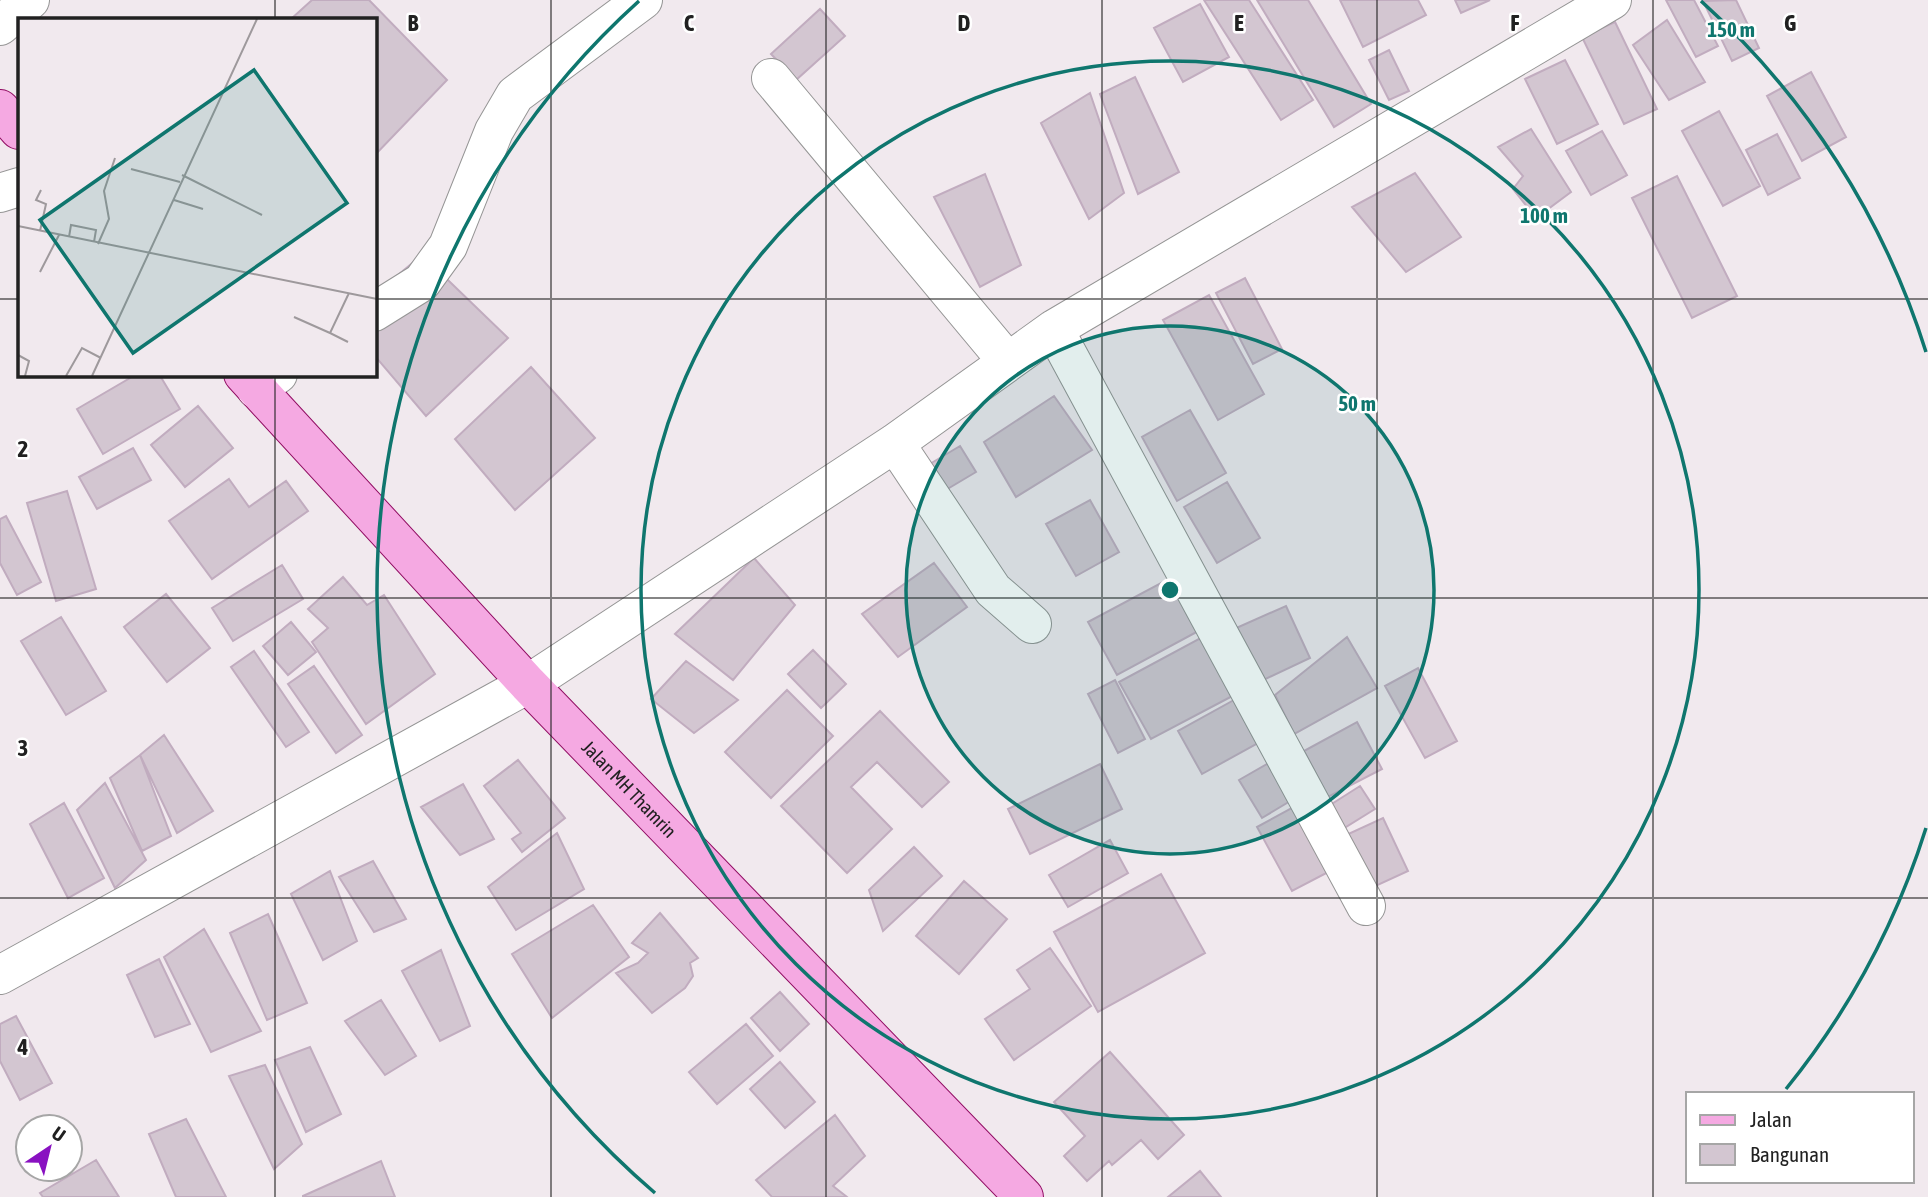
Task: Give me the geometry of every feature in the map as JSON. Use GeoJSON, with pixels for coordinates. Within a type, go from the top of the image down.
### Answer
{"type":"FeatureCollection","features":[{"type":"Feature","properties":{"kind":"main road"},"geometry":{"type":"LineString","coordinates":[[0,109],[18,129]]}},
{"type":"Feature","properties":{"kind":"main road","name":"Jalan MH Thamrin"},"geometry":{"type":"LineString","coordinates":[[259,379],[528,684],[1024,1197]]}},
{"type":"Feature","properties":{"kind":"street"},"geometry":{"type":"LineString","coordinates":[[0,26],[30,0]]}},
{"type":"Feature","properties":{"kind":"street"},"geometry":{"type":"LineString","coordinates":[[376,311],[422,282],[448,246],[494,131],[515,95],[643,0]]}},
{"type":"Feature","properties":{"kind":"street"},"geometry":{"type":"LineString","coordinates":[[0,975],[528,684],[895,443],[1054,329],[1612,0]]}},
{"type":"Feature","properties":{"kind":"street"},"geometry":{"type":"LineString","coordinates":[[771,78],[1006,361]]}},
{"type":"Feature","properties":{"kind":"street"},"geometry":{"type":"LineString","coordinates":[[0,193],[18,187]]}},
{"type":"Feature","properties":{"kind":"street"},"geometry":{"type":"LineString","coordinates":[[1054,329],[1366,906]]}},
{"type":"Feature","properties":{"kind":"street"},"geometry":{"type":"LineString","coordinates":[[895,443],[993,590],[1032,624]]}},
{"type":"Feature","properties":{"kind":"building"},"geometry":{"type":"Polygon","coordinates":[[[312,0],[369,0],[447,80],[376,154],[376,18],[292,18],[312,0]]]}},
{"type":"Feature","properties":{"kind":"building"},"geometry":{"type":"Polygon","coordinates":[[[1204,0],[1249,0],[1313,100],[1281,120],[1204,0]]]}},
{"type":"Feature","properties":{"kind":"building"},"geometry":{"type":"Polygon","coordinates":[[[1257,0],[1308,0],[1371,104],[1334,127],[1257,0]]]}},
{"type":"Feature","properties":{"kind":"building"},"geometry":{"type":"Polygon","coordinates":[[[1340,0],[1418,0],[1426,15],[1363,47],[1340,0]]]}},
{"type":"Feature","properties":{"kind":"building"},"geometry":{"type":"Polygon","coordinates":[[[1455,0],[1490,0],[1461,13],[1455,0]]]}},
{"type":"Feature","properties":{"kind":"building"},"geometry":{"type":"Polygon","coordinates":[[[1666,0],[1694,0],[1718,46],[1696,57],[1666,0]]]}},
{"type":"Feature","properties":{"kind":"building"},"geometry":{"type":"Polygon","coordinates":[[[1736,0],[1759,48],[1732,61],[1703,1],[1736,0]]]}},
{"type":"Feature","properties":{"kind":"building"},"geometry":{"type":"Polygon","coordinates":[[[1200,4],[1229,57],[1183,82],[1154,28],[1200,4]]]}},
{"type":"Feature","properties":{"kind":"building"},"geometry":{"type":"Polygon","coordinates":[[[820,9],[845,36],[796,80],[771,54],[820,9]]]}},
{"type":"Feature","properties":{"kind":"building"},"geometry":{"type":"Polygon","coordinates":[[[1667,20],[1705,82],[1669,100],[1633,45],[1667,20]]]}},
{"type":"Feature","properties":{"kind":"building"},"geometry":{"type":"Polygon","coordinates":[[[1615,22],[1657,109],[1624,124],[1582,37],[1615,22]]]}},
{"type":"Feature","properties":{"kind":"building"},"geometry":{"type":"Polygon","coordinates":[[[1389,50],[1409,91],[1389,100],[1369,60],[1389,50]]]}},
{"type":"Feature","properties":{"kind":"building"},"geometry":{"type":"Polygon","coordinates":[[[1565,60],[1598,124],[1557,144],[1525,79],[1565,60]]]}},
{"type":"Feature","properties":{"kind":"building"},"geometry":{"type":"Polygon","coordinates":[[[1811,72],[1846,137],[1802,161],[1767,96],[1811,72]]]}},
{"type":"Feature","properties":{"kind":"building"},"geometry":{"type":"Polygon","coordinates":[[[1135,77],[1179,172],[1138,194],[1100,94],[1135,77]]]}},
{"type":"Feature","properties":{"kind":"building"},"geometry":{"type":"Polygon","coordinates":[[[1090,93],[1124,193],[1089,219],[1041,123],[1090,93]]]}},
{"type":"Feature","properties":{"kind":"building"},"geometry":{"type":"Polygon","coordinates":[[[1719,111],[1760,186],[1723,206],[1682,131],[1719,111]]]}},
{"type":"Feature","properties":{"kind":"building"},"geometry":{"type":"Polygon","coordinates":[[[1531,129],[1571,192],[1536,218],[1513,189],[1523,176],[1498,147],[1531,129]]]}},
{"type":"Feature","properties":{"kind":"building"},"geometry":{"type":"Polygon","coordinates":[[[1602,131],[1627,175],[1591,195],[1566,151],[1602,131]]]}},
{"type":"Feature","properties":{"kind":"building"},"geometry":{"type":"Polygon","coordinates":[[[1777,134],[1800,178],[1768,195],[1746,150],[1777,134]]]}},
{"type":"Feature","properties":{"kind":"building"},"geometry":{"type":"Polygon","coordinates":[[[1415,173],[1461,237],[1406,272],[1352,207],[1415,173]]]}},
{"type":"Feature","properties":{"kind":"building"},"geometry":{"type":"Polygon","coordinates":[[[985,174],[1021,265],[980,287],[934,197],[985,174]]]}},
{"type":"Feature","properties":{"kind":"building"},"geometry":{"type":"Polygon","coordinates":[[[1677,176],[1737,296],[1692,318],[1632,198],[1677,176]]]}},
{"type":"Feature","properties":{"kind":"building"},"geometry":{"type":"Polygon","coordinates":[[[422,255],[508,338],[426,416],[376,357],[376,293],[422,255]]]}},
{"type":"Feature","properties":{"kind":"building"},"geometry":{"type":"Polygon","coordinates":[[[1245,278],[1282,349],[1253,364],[1216,293],[1245,278]]]}},
{"type":"Feature","properties":{"kind":"building"},"geometry":{"type":"Polygon","coordinates":[[[1209,295],[1264,394],[1218,420],[1163,320],[1209,295]]]}},
{"type":"Feature","properties":{"kind":"building"},"geometry":{"type":"Polygon","coordinates":[[[531,367],[595,438],[515,510],[455,439],[531,367]]]}},
{"type":"Feature","properties":{"kind":"building"},"geometry":{"type":"Polygon","coordinates":[[[134,376],[160,376],[180,409],[103,454],[77,409],[134,376]]]}},
{"type":"Feature","properties":{"kind":"building"},"geometry":{"type":"Polygon","coordinates":[[[1054,396],[1092,450],[1016,497],[984,442],[1054,396]]]}},
{"type":"Feature","properties":{"kind":"building"},"geometry":{"type":"Polygon","coordinates":[[[198,406],[233,448],[185,487],[151,445],[198,406]]]}},
{"type":"Feature","properties":{"kind":"building"},"geometry":{"type":"Polygon","coordinates":[[[1190,410],[1226,473],[1177,501],[1142,437],[1190,410]]]}},
{"type":"Feature","properties":{"kind":"building"},"geometry":{"type":"Polygon","coordinates":[[[960,446],[976,472],[934,497],[918,471],[960,446]]]}},
{"type":"Feature","properties":{"kind":"building"},"geometry":{"type":"Polygon","coordinates":[[[133,448],[151,480],[97,509],[79,477],[133,448]]]}},
{"type":"Feature","properties":{"kind":"building"},"geometry":{"type":"Polygon","coordinates":[[[229,479],[249,507],[286,481],[308,511],[212,579],[169,521],[229,479]]]}},
{"type":"Feature","properties":{"kind":"building"},"geometry":{"type":"Polygon","coordinates":[[[1227,482],[1260,538],[1217,563],[1184,507],[1227,482]]]}},
{"type":"Feature","properties":{"kind":"building"},"geometry":{"type":"Polygon","coordinates":[[[67,491],[96,589],[56,601],[27,503],[67,491]]]}},
{"type":"Feature","properties":{"kind":"building"},"geometry":{"type":"Polygon","coordinates":[[[1090,500],[1119,552],[1076,576],[1046,524],[1090,500]]]}},
{"type":"Feature","properties":{"kind":"building"},"geometry":{"type":"Polygon","coordinates":[[[6,516],[41,582],[17,595],[0,563],[0,519],[6,516]]]}},
{"type":"Feature","properties":{"kind":"building"},"geometry":{"type":"Polygon","coordinates":[[[754,558],[795,605],[733,680],[675,634],[754,558]]]}},
{"type":"Feature","properties":{"kind":"building"},"geometry":{"type":"Polygon","coordinates":[[[934,563],[967,607],[898,657],[862,614],[934,563]]]}},
{"type":"Feature","properties":{"kind":"building"},"geometry":{"type":"Polygon","coordinates":[[[282,565],[303,599],[233,641],[212,608],[282,565]]]}},
{"type":"Feature","properties":{"kind":"building"},"geometry":{"type":"Polygon","coordinates":[[[1176,575],[1204,628],[1117,675],[1088,622],[1176,575]]]}},
{"type":"Feature","properties":{"kind":"building"},"geometry":{"type":"Polygon","coordinates":[[[343,577],[367,605],[384,595],[435,674],[366,724],[312,642],[328,628],[308,609],[343,577]]]}},
{"type":"Feature","properties":{"kind":"building"},"geometry":{"type":"Polygon","coordinates":[[[166,594],[210,648],[167,682],[124,627],[166,594]]]}},
{"type":"Feature","properties":{"kind":"building"},"geometry":{"type":"Polygon","coordinates":[[[1286,606],[1310,658],[1259,682],[1234,629],[1286,606]]]}},
{"type":"Feature","properties":{"kind":"building"},"geometry":{"type":"Polygon","coordinates":[[[61,617],[106,691],[66,715],[21,641],[61,617]]]}},
{"type":"Feature","properties":{"kind":"building"},"geometry":{"type":"Polygon","coordinates":[[[291,622],[316,652],[288,675],[263,646],[291,622]]]}},
{"type":"Feature","properties":{"kind":"building"},"geometry":{"type":"Polygon","coordinates":[[[1208,634],[1240,692],[1151,739],[1119,682],[1208,634]]]}},
{"type":"Feature","properties":{"kind":"building"},"geometry":{"type":"Polygon","coordinates":[[[1347,637],[1377,688],[1294,734],[1275,695],[1347,637]]]}},
{"type":"Feature","properties":{"kind":"building"},"geometry":{"type":"Polygon","coordinates":[[[813,650],[846,684],[821,708],[788,674],[813,650]]]}},
{"type":"Feature","properties":{"kind":"building"},"geometry":{"type":"Polygon","coordinates":[[[254,651],[309,732],[286,747],[231,667],[254,651]]]}},
{"type":"Feature","properties":{"kind":"building"},"geometry":{"type":"Polygon","coordinates":[[[686,661],[738,700],[694,733],[651,699],[686,661]]]}},
{"type":"Feature","properties":{"kind":"building"},"geometry":{"type":"Polygon","coordinates":[[[314,666],[362,735],[336,753],[288,684],[314,666]]]}},
{"type":"Feature","properties":{"kind":"building"},"geometry":{"type":"Polygon","coordinates":[[[1418,668],[1457,741],[1425,758],[1385,686],[1418,668]]]}},
{"type":"Feature","properties":{"kind":"building"},"geometry":{"type":"Polygon","coordinates":[[[1115,680],[1145,739],[1118,753],[1088,694],[1115,680]]]}},
{"type":"Feature","properties":{"kind":"building"},"geometry":{"type":"Polygon","coordinates":[[[787,690],[833,736],[771,798],[725,752],[787,690]]]}},
{"type":"Feature","properties":{"kind":"building"},"geometry":{"type":"Polygon","coordinates":[[[1243,695],[1267,738],[1202,774],[1178,731],[1243,695]]]}},
{"type":"Feature","properties":{"kind":"building"},"geometry":{"type":"Polygon","coordinates":[[[880,711],[949,782],[922,807],[877,762],[851,787],[892,829],[847,873],[781,806],[880,711]]]}},
{"type":"Feature","properties":{"kind":"building"},"geometry":{"type":"Polygon","coordinates":[[[1357,722],[1382,769],[1328,797],[1304,751],[1357,722]]]}},
{"type":"Feature","properties":{"kind":"building"},"geometry":{"type":"Polygon","coordinates":[[[164,735],[213,811],[177,833],[140,755],[164,735]]]}},
{"type":"Feature","properties":{"kind":"building"},"geometry":{"type":"Polygon","coordinates":[[[140,755],[171,836],[142,851],[110,778],[140,755]]]}},
{"type":"Feature","properties":{"kind":"building"},"geometry":{"type":"Polygon","coordinates":[[[518,760],[565,818],[522,852],[512,839],[521,833],[484,786],[518,760]]]}},
{"type":"Feature","properties":{"kind":"building"},"geometry":{"type":"Polygon","coordinates":[[[1274,760],[1297,797],[1262,818],[1239,780],[1274,760]]]}},
{"type":"Feature","properties":{"kind":"building"},"geometry":{"type":"Polygon","coordinates":[[[1100,764],[1122,809],[1030,854],[1008,809],[1100,764]]]}},
{"type":"Feature","properties":{"kind":"building"},"geometry":{"type":"Polygon","coordinates":[[[105,783],[146,860],[115,888],[77,810],[105,783]]]}},
{"type":"Feature","properties":{"kind":"building"},"geometry":{"type":"Polygon","coordinates":[[[463,784],[494,839],[460,855],[421,807],[463,784]]]}},
{"type":"Feature","properties":{"kind":"building"},"geometry":{"type":"Polygon","coordinates":[[[1360,786],[1375,809],[1341,830],[1327,807],[1360,786]]]}},
{"type":"Feature","properties":{"kind":"building"},"geometry":{"type":"Polygon","coordinates":[[[64,803],[104,878],[68,898],[30,824],[64,803]]]}},
{"type":"Feature","properties":{"kind":"building"},"geometry":{"type":"Polygon","coordinates":[[[1299,804],[1334,869],[1292,891],[1257,827],[1299,804]]]}},
{"type":"Feature","properties":{"kind":"building"},"geometry":{"type":"Polygon","coordinates":[[[1383,818],[1408,871],[1369,889],[1344,836],[1383,818]]]}},
{"type":"Feature","properties":{"kind":"building"},"geometry":{"type":"Polygon","coordinates":[[[557,833],[584,889],[516,930],[488,887],[557,833]]]}},
{"type":"Feature","properties":{"kind":"building"},"geometry":{"type":"Polygon","coordinates":[[[1110,840],[1128,873],[1068,907],[1049,875],[1110,840]]]}},
{"type":"Feature","properties":{"kind":"building"},"geometry":{"type":"Polygon","coordinates":[[[914,847],[942,876],[883,931],[869,890],[914,847]]]}},
{"type":"Feature","properties":{"kind":"building"},"geometry":{"type":"Polygon","coordinates":[[[373,861],[406,919],[374,932],[339,877],[373,861]]]}},
{"type":"Feature","properties":{"kind":"building"},"geometry":{"type":"Polygon","coordinates":[[[330,871],[357,941],[323,960],[291,894],[330,871]]]}},
{"type":"Feature","properties":{"kind":"building"},"geometry":{"type":"Polygon","coordinates":[[[1161,874],[1205,953],[1098,1012],[1054,932],[1161,874]]]}},
{"type":"Feature","properties":{"kind":"building"},"geometry":{"type":"Polygon","coordinates":[[[964,881],[1007,919],[959,974],[916,936],[964,881]]]}},
{"type":"Feature","properties":{"kind":"building"},"geometry":{"type":"Polygon","coordinates":[[[593,905],[629,957],[552,1018],[512,954],[593,905]]]}},
{"type":"Feature","properties":{"kind":"building"},"geometry":{"type":"Polygon","coordinates":[[[660,913],[698,958],[690,963],[693,976],[685,988],[652,1013],[616,973],[638,963],[648,953],[632,943],[660,913]]]}},
{"type":"Feature","properties":{"kind":"building"},"geometry":{"type":"Polygon","coordinates":[[[268,914],[307,1003],[267,1020],[230,933],[268,914]]]}},
{"type":"Feature","properties":{"kind":"building"},"geometry":{"type":"Polygon","coordinates":[[[204,929],[261,1031],[211,1052],[164,957],[204,929]]]}},
{"type":"Feature","properties":{"kind":"building"},"geometry":{"type":"Polygon","coordinates":[[[1050,948],[1091,1006],[1014,1060],[985,1019],[1030,989],[1017,970],[1050,948]]]}},
{"type":"Feature","properties":{"kind":"building"},"geometry":{"type":"Polygon","coordinates":[[[441,950],[470,1026],[440,1041],[402,971],[441,950]]]}},
{"type":"Feature","properties":{"kind":"building"},"geometry":{"type":"Polygon","coordinates":[[[159,959],[190,1024],[155,1037],[127,975],[159,959]]]}},
{"type":"Feature","properties":{"kind":"building"},"geometry":{"type":"Polygon","coordinates":[[[780,992],[809,1024],[780,1051],[751,1018],[780,992]]]}},
{"type":"Feature","properties":{"kind":"building"},"geometry":{"type":"Polygon","coordinates":[[[381,1000],[416,1056],[385,1075],[345,1021],[381,1000]]]}},
{"type":"Feature","properties":{"kind":"building"},"geometry":{"type":"Polygon","coordinates":[[[16,1016],[52,1083],[20,1100],[0,1061],[0,1024],[16,1016]]]}},
{"type":"Feature","properties":{"kind":"building"},"geometry":{"type":"Polygon","coordinates":[[[746,1024],[773,1056],[717,1104],[689,1072],[746,1024]]]}},
{"type":"Feature","properties":{"kind":"building"},"geometry":{"type":"Polygon","coordinates":[[[310,1047],[341,1114],[306,1132],[275,1060],[310,1047]]]}},
{"type":"Feature","properties":{"kind":"building"},"geometry":{"type":"Polygon","coordinates":[[[1110,1052],[1184,1135],[1158,1159],[1141,1140],[1112,1165],[1109,1161],[1087,1181],[1064,1156],[1085,1136],[1054,1102],[1110,1052]]]}},
{"type":"Feature","properties":{"kind":"building"},"geometry":{"type":"Polygon","coordinates":[[[780,1062],[815,1102],[785,1128],[750,1089],[780,1062]]]}},
{"type":"Feature","properties":{"kind":"building"},"geometry":{"type":"Polygon","coordinates":[[[265,1065],[302,1144],[274,1169],[229,1076],[265,1065]]]}},
{"type":"Feature","properties":{"kind":"building"},"geometry":{"type":"Polygon","coordinates":[[[835,1115],[865,1156],[833,1186],[847,1197],[772,1197],[756,1180],[835,1115]]]}},
{"type":"Feature","properties":{"kind":"building"},"geometry":{"type":"Polygon","coordinates":[[[186,1119],[226,1197],[176,1197],[149,1134],[186,1119]]]}},
{"type":"Feature","properties":{"kind":"building"},"geometry":{"type":"Polygon","coordinates":[[[96,1160],[119,1197],[43,1197],[40,1193],[57,1183],[84,1183],[84,1167],[96,1160]]]}},
{"type":"Feature","properties":{"kind":"building"},"geometry":{"type":"Polygon","coordinates":[[[381,1161],[395,1197],[303,1197],[303,1196],[381,1161]]]}},
{"type":"Feature","properties":{"kind":"building"},"geometry":{"type":"Polygon","coordinates":[[[1200,1171],[1221,1197],[1168,1197],[1200,1171]]]}}]}
